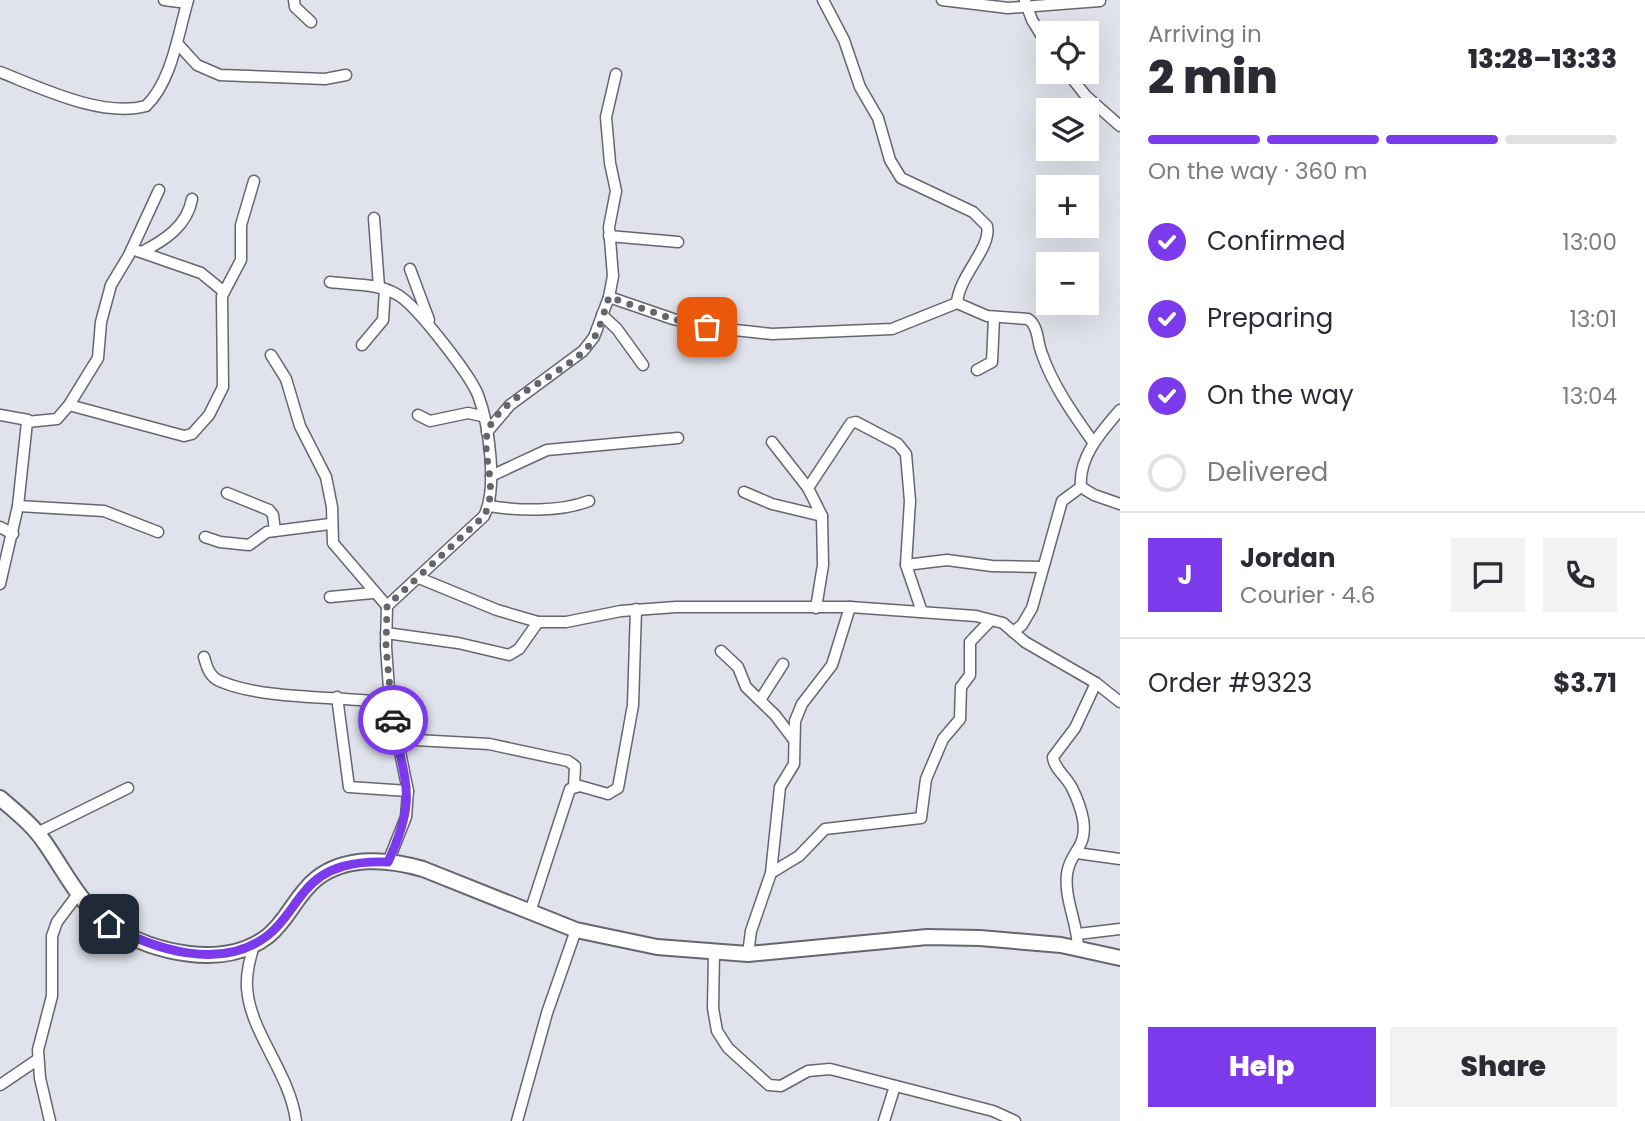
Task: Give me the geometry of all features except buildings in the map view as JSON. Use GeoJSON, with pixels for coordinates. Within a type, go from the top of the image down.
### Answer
{"type":"FeatureCollection","features":[{"type":"Feature","properties":{"kind":"street"},"geometry":{"type":"LineString","coordinates":[[0,72],[110,108],[134,109],[146,106],[155,97],[177,43],[188,1],[164,0]]}},
{"type":"Feature","properties":{"kind":"street"},"geometry":{"type":"LineString","coordinates":[[294,0],[295,7],[311,22]]}},
{"type":"Feature","properties":{"kind":"street"},"geometry":{"type":"LineString","coordinates":[[823,0],[844,40],[860,87],[878,118],[890,160],[901,178],[973,212],[988,226],[986,240],[961,282],[957,303]]}},
{"type":"Feature","properties":{"kind":"street"},"geometry":{"type":"LineString","coordinates":[[942,0],[1008,8],[1026,3],[1100,1]]}},
{"type":"Feature","properties":{"kind":"street"},"geometry":{"type":"LineString","coordinates":[[1026,3],[1036,23]]}},
{"type":"Feature","properties":{"kind":"street"},"geometry":{"type":"LineString","coordinates":[[177,43],[197,65],[220,75],[325,79],[346,75]]}},
{"type":"Feature","properties":{"kind":"street"},"geometry":{"type":"LineString","coordinates":[[487,432],[510,405],[583,351],[591,342],[603,315],[613,276],[609,236],[616,191],[610,163],[606,117],[616,74]]}},
{"type":"Feature","properties":{"kind":"street"},"geometry":{"type":"LineString","coordinates":[[1076,84],[1120,126]]}},
{"type":"Feature","properties":{"kind":"street"},"geometry":{"type":"LineString","coordinates":[[69,405],[184,436],[192,433],[209,415],[223,387],[220,311],[223,292],[241,260],[241,225],[254,181]]}},
{"type":"Feature","properties":{"kind":"street"},"geometry":{"type":"LineString","coordinates":[[0,415],[52,421],[69,405],[98,358],[104,306],[111,285],[137,251],[159,190]]}},
{"type":"Feature","properties":{"kind":"street"},"geometry":{"type":"LineString","coordinates":[[137,251],[160,242],[182,223],[192,199]]}},
{"type":"Feature","properties":{"kind":"street"},"geometry":{"type":"LineString","coordinates":[[362,345],[383,320],[374,218]]}},
{"type":"Feature","properties":{"kind":"street"},"geometry":{"type":"LineString","coordinates":[[609,236],[678,242]]}},
{"type":"Feature","properties":{"kind":"street"},"geometry":{"type":"LineString","coordinates":[[137,251],[201,273],[223,292]]}},
{"type":"Feature","properties":{"kind":"street"},"geometry":{"type":"LineString","coordinates":[[410,269],[431,327]]}},
{"type":"Feature","properties":{"kind":"street"},"geometry":{"type":"LineString","coordinates":[[330,282],[382,288],[409,302],[431,327],[477,392],[487,432],[491,476],[489,506],[484,516],[387,606],[390,703],[408,791],[406,817],[388,862]]}},
{"type":"Feature","properties":{"kind":"street"},"geometry":{"type":"LineString","coordinates":[[609,297],[673,319],[707,327],[772,334],[892,329],[957,303],[994,318],[1032,321],[1050,372],[1093,442]]}},
{"type":"Feature","properties":{"kind":"street"},"geometry":{"type":"LineString","coordinates":[[603,315],[617,329],[642,365]]}},
{"type":"Feature","properties":{"kind":"street"},"geometry":{"type":"LineString","coordinates":[[977,370],[992,362],[994,318]]}},
{"type":"Feature","properties":{"kind":"street"},"geometry":{"type":"LineString","coordinates":[[271,355],[286,379],[300,426],[326,477],[332,507],[330,524],[333,543],[373,593],[387,606]]}},
{"type":"Feature","properties":{"kind":"street"},"geometry":{"type":"LineString","coordinates":[[1082,487],[1081,478],[1093,442],[1120,410]]}},
{"type":"Feature","properties":{"kind":"street"},"geometry":{"type":"LineString","coordinates":[[418,415],[430,421],[468,413],[482,416]]}},
{"type":"Feature","properties":{"kind":"street"},"geometry":{"type":"LineString","coordinates":[[0,584],[18,506],[28,420]]}},
{"type":"Feature","properties":{"kind":"street"},"geometry":{"type":"LineString","coordinates":[[808,488],[853,422],[898,444],[908,463],[910,521],[906,565],[922,612]]}},
{"type":"Feature","properties":{"kind":"street"},"geometry":{"type":"LineString","coordinates":[[491,476],[547,450],[678,438]]}},
{"type":"Feature","properties":{"kind":"street"},"geometry":{"type":"LineString","coordinates":[[772,442],[808,488],[822,516],[823,565],[816,608]]}},
{"type":"Feature","properties":{"kind":"street"},"geometry":{"type":"LineString","coordinates":[[1082,487],[1120,504]]}},
{"type":"Feature","properties":{"kind":"street"},"geometry":{"type":"LineString","coordinates":[[1013,632],[1028,617],[1042,567],[1052,545],[1062,501],[1082,487]]}},
{"type":"Feature","properties":{"kind":"street"},"geometry":{"type":"LineString","coordinates":[[744,492],[772,504],[822,516]]}},
{"type":"Feature","properties":{"kind":"street"},"geometry":{"type":"LineString","coordinates":[[227,493],[269,510],[273,515],[275,531]]}},
{"type":"Feature","properties":{"kind":"street"},"geometry":{"type":"LineString","coordinates":[[489,506],[507,509],[572,507],[589,501]]}},
{"type":"Feature","properties":{"kind":"street"},"geometry":{"type":"LineString","coordinates":[[18,506],[104,511],[158,532]]}},
{"type":"Feature","properties":{"kind":"street"},"geometry":{"type":"LineString","coordinates":[[205,537],[220,542],[249,545],[261,535],[275,531],[330,524]]}},
{"type":"Feature","properties":{"kind":"street"},"geometry":{"type":"LineString","coordinates":[[0,527],[13,534]]}},
{"type":"Feature","properties":{"kind":"street"},"geometry":{"type":"LineString","coordinates":[[906,565],[947,560],[992,566],[1042,567]]}},
{"type":"Feature","properties":{"kind":"street"},"geometry":{"type":"LineString","coordinates":[[419,578],[497,610],[537,621],[566,622],[636,609],[850,607],[962,614],[1003,623],[1044,654],[1096,683],[1120,702]]}},
{"type":"Feature","properties":{"kind":"street"},"geometry":{"type":"LineString","coordinates":[[330,597],[373,593]]}},
{"type":"Feature","properties":{"kind":"street"},"geometry":{"type":"LineString","coordinates":[[748,954],[751,931],[771,873],[780,787],[794,764],[797,714],[832,665],[850,607]]}},
{"type":"Feature","properties":{"kind":"street"},"geometry":{"type":"LineString","coordinates":[[574,786],[608,793],[618,788],[633,705],[636,609]]}},
{"type":"Feature","properties":{"kind":"street"},"geometry":{"type":"LineString","coordinates":[[386,633],[458,643],[509,654],[519,649],[537,621]]}},
{"type":"Feature","properties":{"kind":"street"},"geometry":{"type":"LineString","coordinates":[[771,873],[799,856],[825,829],[921,818],[926,779],[943,739],[960,719],[961,687],[970,675],[971,642],[990,621]]}},
{"type":"Feature","properties":{"kind":"street"},"geometry":{"type":"LineString","coordinates":[[721,651],[738,667],[743,684],[795,740]]}},
{"type":"Feature","properties":{"kind":"street"},"geometry":{"type":"LineString","coordinates":[[204,657],[208,671],[221,682],[286,694],[390,703]]}},
{"type":"Feature","properties":{"kind":"street"},"geometry":{"type":"LineString","coordinates":[[760,700],[783,664]]}},
{"type":"Feature","properties":{"kind":"street"},"geometry":{"type":"LineString","coordinates":[[1078,941],[1067,882],[1069,864],[1084,840],[1082,817],[1072,789],[1056,768],[1053,757],[1075,728],[1096,683]]}},
{"type":"Feature","properties":{"kind":"street"},"geometry":{"type":"LineString","coordinates":[[337,697],[349,787],[408,791]]}},
{"type":"Feature","properties":{"kind":"street"},"geometry":{"type":"LineString","coordinates":[[397,739],[489,744],[568,761],[575,766],[574,786],[567,793],[562,806],[530,912]]}},
{"type":"Feature","properties":{"kind":"street"},"geometry":{"type":"LineString","coordinates":[[37,833],[128,788]]}},
{"type":"Feature","properties":{"kind":"street"},"geometry":{"type":"LineString","coordinates":[[0,798],[37,833],[78,894],[109,924],[138,941],[163,949],[213,953],[254,945],[284,920],[317,878],[350,863],[388,862],[423,869],[576,930],[657,947],[714,953],[748,954],[927,937],[1078,941],[1120,929]]}},
{"type":"Feature","properties":{"kind":"street"},"geometry":{"type":"LineString","coordinates":[[1077,853],[1120,859]]}},
{"type":"Feature","properties":{"kind":"street"},"geometry":{"type":"LineString","coordinates":[[50,1121],[37,1060],[53,984],[52,936],[57,922],[78,894]]}},
{"type":"Feature","properties":{"kind":"street"},"geometry":{"type":"LineString","coordinates":[[517,1121],[547,1013],[576,930]]}},
{"type":"Feature","properties":{"kind":"street"},"geometry":{"type":"LineString","coordinates":[[1078,941],[1120,958]]}},
{"type":"Feature","properties":{"kind":"street"},"geometry":{"type":"LineString","coordinates":[[254,945],[247,972],[249,1001],[289,1087],[296,1121]]}},
{"type":"Feature","properties":{"kind":"street"},"geometry":{"type":"LineString","coordinates":[[714,953],[713,1008],[718,1031],[728,1048],[769,1085],[781,1086],[805,1072],[830,1069],[993,1111],[1015,1121]]}},
{"type":"Feature","properties":{"kind":"street"},"geometry":{"type":"LineString","coordinates":[[0,1085],[37,1060]]}},
{"type":"Feature","properties":{"kind":"street"},"geometry":{"type":"LineString","coordinates":[[884,1121],[895,1086]]}},
{"type":"Feature","properties":{"kind":"way so far"},"geometry":{"type":"LineString","coordinates":[[393,720],[386,647],[387,606],[484,516],[489,506],[491,484],[487,432],[493,422],[530,389],[583,351],[594,337],[609,297],[673,319],[707,327]]}},
{"type":"Feature","properties":{"kind":"route"},"geometry":{"type":"LineString","coordinates":[[109,924],[138,941],[163,949],[188,953],[233,951],[254,945],[267,936],[284,920],[304,891],[317,878],[350,863],[388,862],[406,817],[408,802],[393,720]]}}]}
